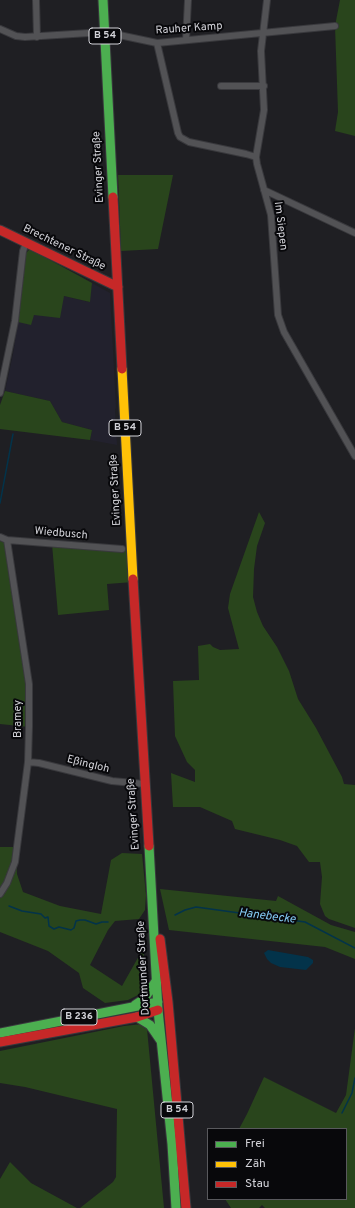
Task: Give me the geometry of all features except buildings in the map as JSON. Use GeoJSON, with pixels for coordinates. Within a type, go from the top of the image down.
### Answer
{"type":"FeatureCollection","features":[{"type":"Feature","properties":{"kind":"main road","name":"Evinger Straße"},"geometry":{"type":"LineString","coordinates":[[103,0],[144,784],[153,908]]}},
{"type":"Feature","properties":{"kind":"main road","name":"Brechtener Straße"},"geometry":{"type":"LineString","coordinates":[[0,230],[95,278],[118,287]]}},
{"type":"Feature","properties":{"kind":"main road","name":"Dortmunder Straße"},"geometry":{"type":"LineString","coordinates":[[153,908],[156,981],[163,1007],[161,1041],[172,1144],[176,1208]]}},
{"type":"Feature","properties":{"kind":"main road","name":"Dortmunder Straße"},"geometry":{"type":"LineString","coordinates":[[153,908],[159,931],[163,1007],[186,1208]]}},
{"type":"Feature","properties":{"kind":"main road"},"geometry":{"type":"LineString","coordinates":[[133,1006],[144,999],[156,981]]}},
{"type":"Feature","properties":{"kind":"main road","name":"B 236"},"geometry":{"type":"LineString","coordinates":[[0,1033],[133,1006],[163,1007]]}},
{"type":"Feature","properties":{"kind":"main road","name":"B 236"},"geometry":{"type":"LineString","coordinates":[[0,1042],[137,1017],[163,1007]]}},
{"type":"Feature","properties":{"kind":"main road"},"geometry":{"type":"LineString","coordinates":[[137,1017],[150,1025],[161,1041]]}},
{"type":"Feature","properties":{"kind":"street"},"geometry":{"type":"LineString","coordinates":[[36,0],[37,37]]}},
{"type":"Feature","properties":{"kind":"street"},"geometry":{"type":"LineString","coordinates":[[186,40],[188,0]]}},
{"type":"Feature","properties":{"kind":"street"},"geometry":{"type":"LineString","coordinates":[[157,43],[180,137],[189,142],[256,157],[264,110],[264,86],[261,51],[267,0]]}},
{"type":"Feature","properties":{"kind":"street","name":"Rauher Kamp"},"geometry":{"type":"LineString","coordinates":[[0,28],[16,36],[37,37],[105,32],[157,43],[335,26]]}},
{"type":"Feature","properties":{"kind":"street"},"geometry":{"type":"LineString","coordinates":[[221,86],[264,86]]}},
{"type":"Feature","properties":{"kind":"street","name":"Im Siepen"},"geometry":{"type":"LineString","coordinates":[[256,157],[258,170],[271,215],[279,319],[284,332],[355,456]]}},
{"type":"Feature","properties":{"kind":"street"},"geometry":{"type":"LineString","coordinates":[[264,190],[355,234]]}},
{"type":"Feature","properties":{"kind":"street"},"geometry":{"type":"LineString","coordinates":[[0,393],[15,321],[23,251],[26,243]]}},
{"type":"Feature","properties":{"kind":"street","name":"Wiedbusch"},"geometry":{"type":"LineString","coordinates":[[0,537],[7,540],[122,549]]}},
{"type":"Feature","properties":{"kind":"street","name":"Bramey"},"geometry":{"type":"LineString","coordinates":[[0,893],[7,883],[15,862],[28,762],[29,684],[7,540]]}},
{"type":"Feature","properties":{"kind":"street","name":"Eßingloh"},"geometry":{"type":"LineString","coordinates":[[28,762],[39,763],[112,781],[144,784]]}},
{"type":"Feature","properties":{"kind":"shaded area"},"geometry":{"type":"Polygon","coordinates":[[[92,283],[110,293],[117,445],[90,440],[92,430],[62,422],[50,401],[5,391],[18,322],[34,315],[64,296],[89,302],[92,283]]]}},
{"type":"Feature","properties":{"kind":"green space"},"geometry":{"type":"Polygon","coordinates":[[[340,0],[355,0],[355,136],[335,131],[338,112],[335,26],[340,0]]]}},
{"type":"Feature","properties":{"kind":"green space"},"geometry":{"type":"Polygon","coordinates":[[[118,175],[173,175],[158,249],[121,251],[118,175]]]}},
{"type":"Feature","properties":{"kind":"green space"},"geometry":{"type":"Polygon","coordinates":[[[30,249],[92,283],[90,302],[64,296],[60,318],[34,315],[31,325],[18,322],[26,253],[30,249]]]}},
{"type":"Feature","properties":{"kind":"green space"},"geometry":{"type":"Polygon","coordinates":[[[5,391],[50,401],[62,422],[92,430],[90,440],[0,429],[0,405],[5,391]]]}},
{"type":"Feature","properties":{"kind":"green space"},"geometry":{"type":"Polygon","coordinates":[[[259,512],[265,523],[257,546],[254,569],[253,597],[257,612],[263,626],[277,647],[289,671],[298,699],[316,728],[342,777],[344,784],[355,785],[355,928],[329,919],[325,916],[320,904],[322,877],[320,862],[309,862],[297,846],[280,840],[235,829],[232,821],[200,807],[173,807],[171,773],[195,782],[195,770],[187,762],[175,736],[173,681],[199,680],[198,646],[210,644],[220,650],[239,649],[228,608],[230,594],[259,512]]]}},
{"type":"Feature","properties":{"kind":"green space"},"geometry":{"type":"Polygon","coordinates":[[[0,537],[7,540],[29,684],[29,727],[0,724],[0,537]]]}},
{"type":"Feature","properties":{"kind":"green space"},"geometry":{"type":"Polygon","coordinates":[[[52,544],[130,548],[133,582],[107,584],[109,610],[58,615],[52,544]]]}},
{"type":"Feature","properties":{"kind":"green space"},"geometry":{"type":"Polygon","coordinates":[[[0,847],[16,847],[17,874],[23,892],[60,906],[101,914],[111,860],[122,853],[142,854],[146,895],[145,910],[139,919],[115,921],[108,930],[90,965],[122,986],[144,947],[144,986],[138,995],[128,1000],[105,1003],[83,988],[79,973],[48,951],[0,932],[0,847]]]}},
{"type":"Feature","properties":{"kind":"green space"},"geometry":{"type":"Polygon","coordinates":[[[160,889],[276,901],[278,896],[331,925],[355,932],[355,959],[325,947],[169,930],[160,889]]]}},
{"type":"Feature","properties":{"kind":"green space"},"geometry":{"type":"Polygon","coordinates":[[[142,1024],[147,1029],[164,1208],[80,1208],[113,1182],[116,1177],[117,1109],[25,1087],[0,1083],[0,1051],[124,1026],[142,1024]]]}},
{"type":"Feature","properties":{"kind":"green space"},"geometry":{"type":"Polygon","coordinates":[[[355,1028],[355,1208],[265,1208],[262,1205],[259,1208],[231,1208],[226,1200],[347,1200],[347,1128],[240,1128],[264,1077],[336,1113],[346,1095],[355,1028]]]}},
{"type":"Feature","properties":{"kind":"green space"},"geometry":{"type":"Polygon","coordinates":[[[10,1162],[31,1183],[77,1208],[0,1208],[0,1179],[10,1162]]]}},
{"type":"Feature","properties":{"kind":"water"},"geometry":{"type":"Polygon","coordinates":[[[268,950],[308,957],[313,960],[313,963],[306,970],[280,967],[271,963],[267,959],[264,953],[268,950]]]}},
{"type":"Feature","properties":{"kind":"waterway"},"geometry":{"type":"LineString","coordinates":[[0,503],[13,434]]}},
{"type":"Feature","properties":{"kind":"waterway","name":"Hanebecke"},"geometry":{"type":"LineString","coordinates":[[9,906],[22,911],[41,914],[45,918],[48,917],[49,926],[54,929],[59,927],[71,930],[74,928],[76,921],[80,920],[85,920],[96,924],[108,922]]}},
{"type":"Feature","properties":{"kind":"waterway","name":"Hanebecke"},"geometry":{"type":"LineString","coordinates":[[175,915],[196,907],[305,922],[355,948]]}},
{"type":"Feature","properties":{"kind":"waterway"},"geometry":{"type":"LineString","coordinates":[[342,1113],[352,1093],[355,1078]]}},
{"type":"Feature","properties":{"kind":"traffic: fast"},"geometry":{"type":"LineString","coordinates":[[103,0],[113,197]]}},
{"type":"Feature","properties":{"kind":"traffic: fast"},"geometry":{"type":"LineString","coordinates":[[149,846],[158,1010],[172,1144],[176,1208]]}},
{"type":"Feature","properties":{"kind":"traffic: fast"},"geometry":{"type":"LineString","coordinates":[[135,1005],[144,999],[156,981]]}},
{"type":"Feature","properties":{"kind":"traffic: fast"},"geometry":{"type":"LineString","coordinates":[[0,1033],[158,1002]]}},
{"type":"Feature","properties":{"kind":"traffic: fast"},"geometry":{"type":"LineString","coordinates":[[137,1017],[150,1025],[161,1041]]}},
{"type":"Feature","properties":{"kind":"traffic: slow"},"geometry":{"type":"LineString","coordinates":[[122,369],[133,579]]}},
{"type":"Feature","properties":{"kind":"traffic: jam"},"geometry":{"type":"LineString","coordinates":[[113,197],[122,369]]}},
{"type":"Feature","properties":{"kind":"traffic: jam"},"geometry":{"type":"LineString","coordinates":[[0,230],[118,287]]}},
{"type":"Feature","properties":{"kind":"traffic: jam"},"geometry":{"type":"LineString","coordinates":[[133,579],[149,846]]}},
{"type":"Feature","properties":{"kind":"traffic: jam"},"geometry":{"type":"LineString","coordinates":[[160,939],[168,1002],[186,1208]]}},
{"type":"Feature","properties":{"kind":"traffic: jam"},"geometry":{"type":"LineString","coordinates":[[0,1042],[137,1017],[158,1010]]}}]}
